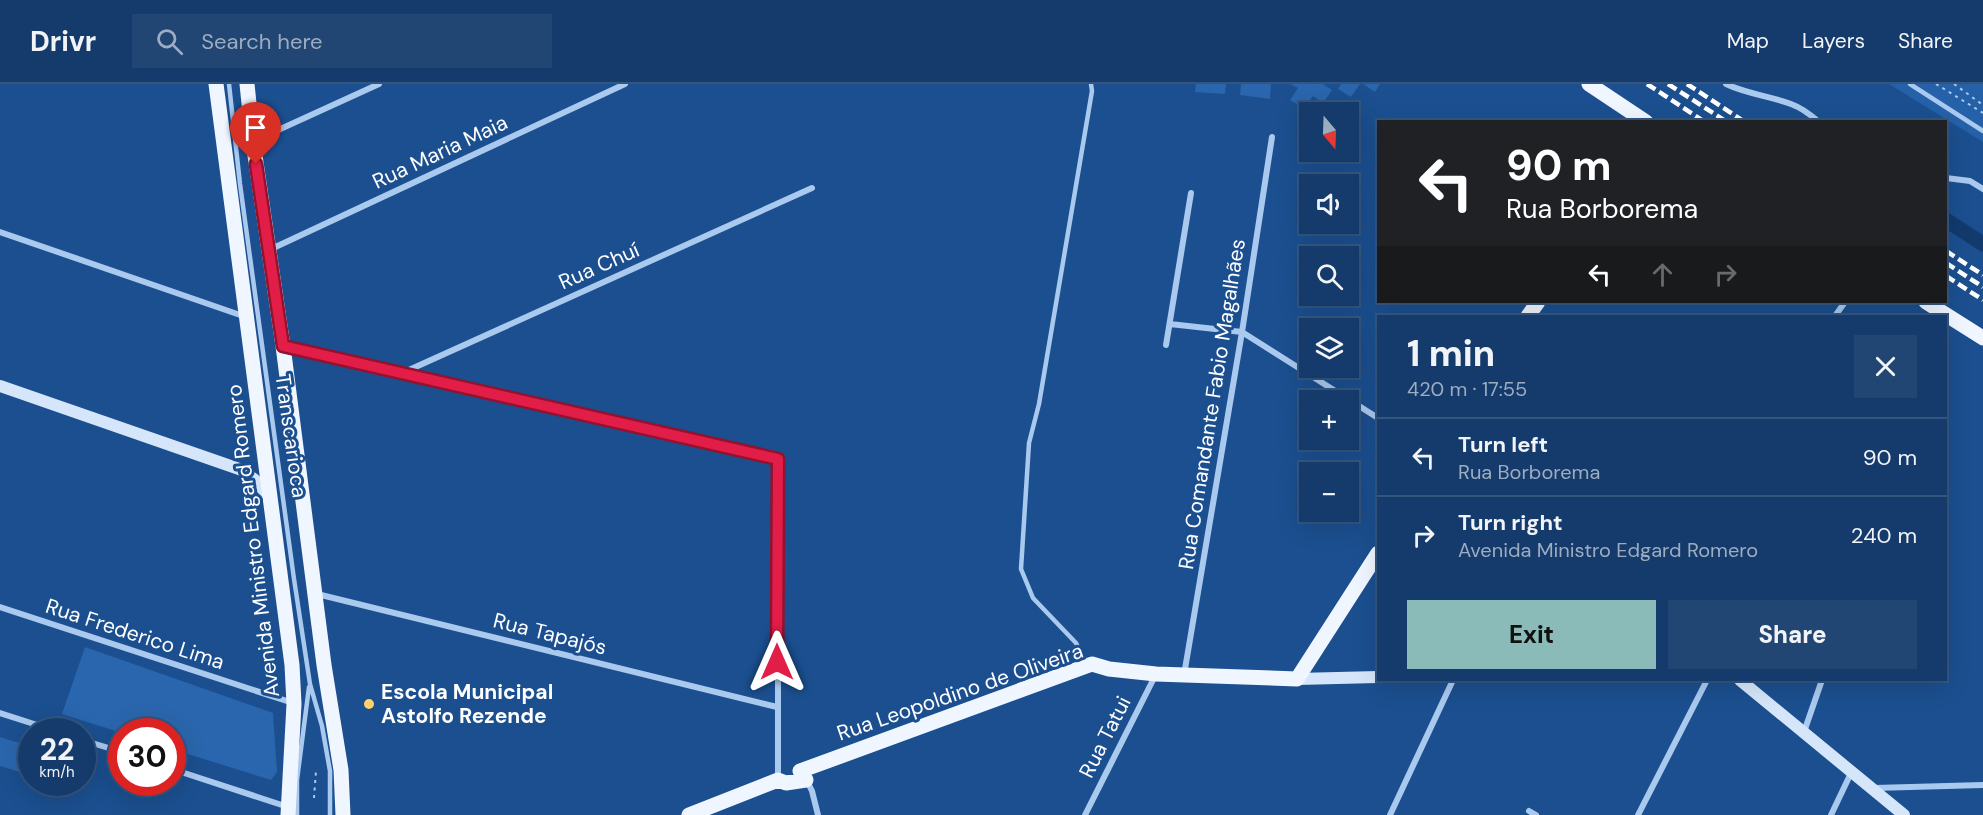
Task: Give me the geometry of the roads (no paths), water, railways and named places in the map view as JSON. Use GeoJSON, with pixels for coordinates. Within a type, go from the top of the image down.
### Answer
{"type":"FeatureCollection","features":[{"type":"Feature","properties":{"kind":"main road","name":"Avenida Ministro Edgard Romero"},"geometry":{"type":"LineString","coordinates":[[216,84],[292,665],[294,704],[288,813]]}},
{"type":"Feature","properties":{"kind":"main road"},"geometry":{"type":"LineString","coordinates":[[247,84],[253,142],[341,770],[343,815]]}},
{"type":"Feature","properties":{"kind":"main road"},"geometry":{"type":"LineString","coordinates":[[1589,84],[1643,120]]}},
{"type":"Feature","properties":{"kind":"main road"},"geometry":{"type":"LineString","coordinates":[[1927,303],[1943,315]]}},
{"type":"Feature","properties":{"kind":"main road"},"geometry":{"type":"LineString","coordinates":[[1947,317],[1983,338]]}},
{"type":"Feature","properties":{"kind":"main road"},"geometry":{"type":"LineString","coordinates":[[0,386],[242,470],[255,480],[271,499]]}},
{"type":"Feature","properties":{"kind":"main road"},"geometry":{"type":"LineString","coordinates":[[1298,679],[1377,554]]}},
{"type":"Feature","properties":{"kind":"main road","name":"Rua Leopoldino de Oliveira"},"geometry":{"type":"LineString","coordinates":[[806,780],[800,771],[1092,664],[1109,669],[1156,674],[1298,679],[1377,677]]}},
{"type":"Feature","properties":{"kind":"main road"},"geometry":{"type":"LineString","coordinates":[[1741,681],[1898,813]]}},
{"type":"Feature","properties":{"kind":"main road"},"geometry":{"type":"LineString","coordinates":[[689,815],[778,780],[786,783],[806,780]]}},
{"type":"Feature","properties":{"kind":"street"},"geometry":{"type":"LineString","coordinates":[[253,142],[379,84]]}},
{"type":"Feature","properties":{"kind":"street","name":"Rua Maria Maia"},"geometry":{"type":"LineString","coordinates":[[268,250],[625,84]]}},
{"type":"Feature","properties":{"kind":"street"},"geometry":{"type":"LineString","coordinates":[[1726,84],[1741,91],[1791,104],[1808,112],[1818,120]]}},
{"type":"Feature","properties":{"kind":"street","name":"Rua Comandante Fabio Magalhães"},"geometry":{"type":"LineString","coordinates":[[1184,675],[1242,332],[1272,137]]}},
{"type":"Feature","properties":{"kind":"street"},"geometry":{"type":"LineString","coordinates":[[1947,178],[1970,181],[1983,189]]}},
{"type":"Feature","properties":{"kind":"street","name":"Rua Chuí"},"geometry":{"type":"LineString","coordinates":[[400,374],[812,188]]}},
{"type":"Feature","properties":{"kind":"street"},"geometry":{"type":"LineString","coordinates":[[1166,345],[1191,193]]}},
{"type":"Feature","properties":{"kind":"street"},"geometry":{"type":"LineString","coordinates":[[0,232],[247,317]]}},
{"type":"Feature","properties":{"kind":"street"},"geometry":{"type":"LineString","coordinates":[[1170,324],[1242,332],[1377,417]]}},
{"type":"Feature","properties":{"kind":"street"},"geometry":{"type":"LineString","coordinates":[[283,346],[778,459],[778,780]]}},
{"type":"Feature","properties":{"kind":"street","name":"Rua Tapajós"},"geometry":{"type":"LineString","coordinates":[[315,594],[777,707]]}},
{"type":"Feature","properties":{"kind":"street","name":"Rua Frederico Lima"},"geometry":{"type":"LineString","coordinates":[[0,607],[294,704]]}},
{"type":"Feature","properties":{"kind":"street","name":"Rua Tatui"},"geometry":{"type":"LineString","coordinates":[[1085,815],[1156,674]]}},
{"type":"Feature","properties":{"kind":"street"},"geometry":{"type":"LineString","coordinates":[[1390,815],[1453,681]]}},
{"type":"Feature","properties":{"kind":"street"},"geometry":{"type":"LineString","coordinates":[[1638,815],[1706,681]]}},
{"type":"Feature","properties":{"kind":"street"},"geometry":{"type":"LineString","coordinates":[[1804,732],[1822,681]]}},
{"type":"Feature","properties":{"kind":"street"},"geometry":{"type":"LineString","coordinates":[[0,713],[18,719]]}},
{"type":"Feature","properties":{"kind":"street"},"geometry":{"type":"LineString","coordinates":[[1830,815],[1851,772]]}},
{"type":"Feature","properties":{"kind":"street"},"geometry":{"type":"LineString","coordinates":[[186,774],[288,813]]}},
{"type":"Feature","properties":{"kind":"street"},"geometry":{"type":"LineString","coordinates":[[806,780],[812,791],[818,815]]}},
{"type":"Feature","properties":{"kind":"street"},"geometry":{"type":"LineString","coordinates":[[1871,788],[1983,785]]}},
{"type":"Feature","properties":{"kind":"street"},"geometry":{"type":"LineString","coordinates":[[1529,811],[1536,815]]}},
{"type":"Feature","properties":{"kind":"lane","name":"Transcarioca"},"geometry":{"type":"LineString","coordinates":[[229,84],[240,184],[309,684],[322,726],[330,771],[330,815]]}},
{"type":"Feature","properties":{"kind":"lane"},"geometry":{"type":"LineString","coordinates":[[1091,84],[1092,91],[1045,369],[1029,443],[1021,569],[1033,598],[1076,643],[1083,658],[1092,664]]}},
{"type":"Feature","properties":{"kind":"lane"},"geometry":{"type":"LineString","coordinates":[[1910,84],[1983,131]]}},
{"type":"Feature","properties":{"kind":"lane","name":"Transcarioca"},"geometry":{"type":"LineString","coordinates":[[288,813],[297,780],[309,684]]}},
{"type":"Feature","properties":{"kind":"waterway"},"geometry":{"type":"LineString","coordinates":[[1947,221],[1983,244]]}},
{"type":"Feature","properties":{"kind":"railway"},"geometry":{"type":"LineString","coordinates":[[1647,84],[1702,120]]}},
{"type":"Feature","properties":{"kind":"railway"},"geometry":{"type":"LineString","coordinates":[[1668,84],[1724,120]]}},
{"type":"Feature","properties":{"kind":"railway"},"geometry":{"type":"LineString","coordinates":[[1687,84],[1742,120]]}},
{"type":"Feature","properties":{"kind":"railway"},"geometry":{"type":"LineString","coordinates":[[1947,252],[1983,275]]}},
{"type":"Feature","properties":{"kind":"railway"},"geometry":{"type":"LineString","coordinates":[[1947,264],[1983,287]]}},
{"type":"Feature","properties":{"kind":"railway"},"geometry":{"type":"LineString","coordinates":[[1947,277],[1983,300]]}},
{"type":"Feature","properties":{"kind":"place","name":"Escola Municipal Astolfo Rezende"},"geometry":{"type":"Point","coordinates":[369,704]}}]}
